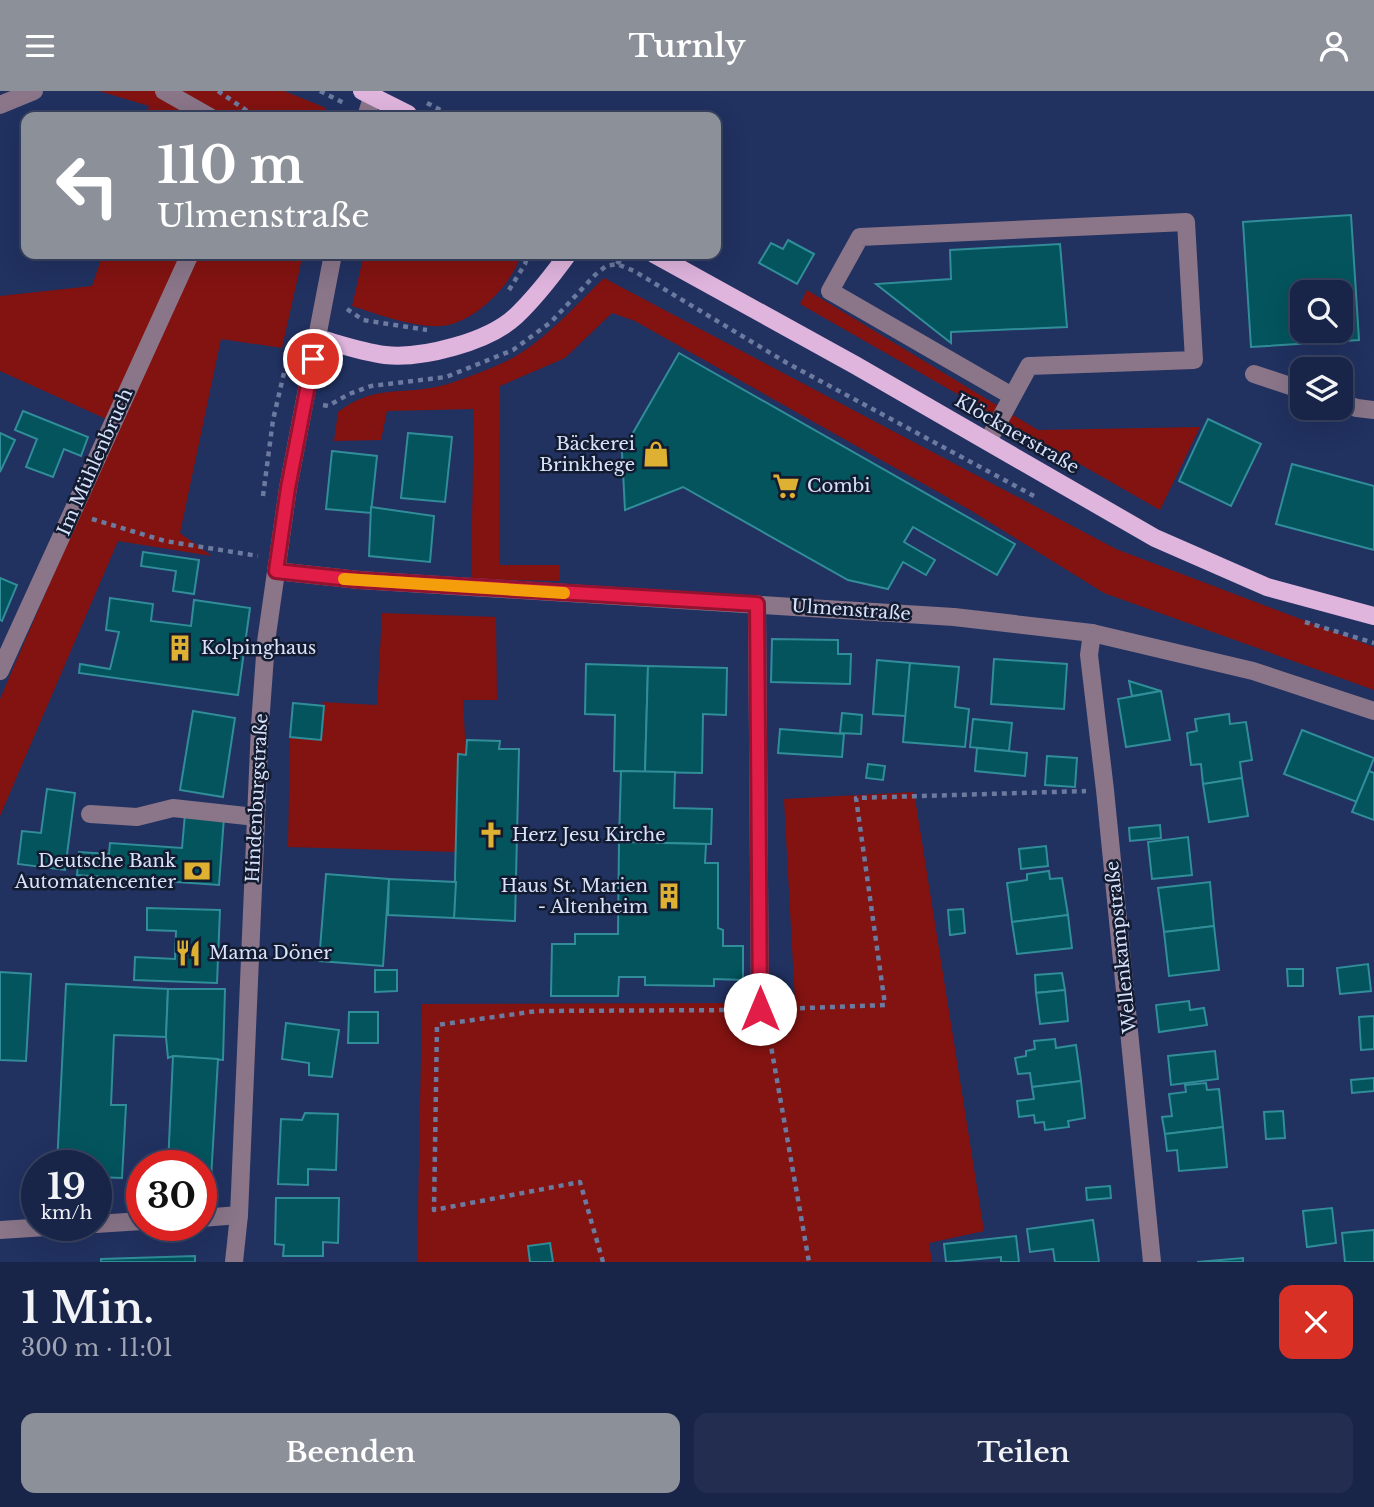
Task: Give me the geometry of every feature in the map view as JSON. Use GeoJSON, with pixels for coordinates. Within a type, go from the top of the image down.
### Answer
{"type":"FeatureCollection","features":[{"type":"Feature","properties":{"kind":"main road"},"geometry":{"type":"LineString","coordinates":[[362,91],[403,112]]}},
{"type":"Feature","properties":{"kind":"main road"},"geometry":{"type":"LineString","coordinates":[[317,338],[386,355],[417,354],[453,347],[483,336],[514,318],[545,286],[564,259]]}},
{"type":"Feature","properties":{"kind":"main road","name":"Klöcknerstraße"},"geometry":{"type":"LineString","coordinates":[[663,259],[1155,538],[1267,587],[1374,616]]}},
{"type":"Feature","properties":{"kind":"street"},"geometry":{"type":"LineString","coordinates":[[0,105],[34,91]]}},
{"type":"Feature","properties":{"kind":"street"},"geometry":{"type":"LineString","coordinates":[[164,91],[201,112]]}},
{"type":"Feature","properties":{"kind":"street"},"geometry":{"type":"LineString","coordinates":[[367,112],[373,91]]}},
{"type":"Feature","properties":{"kind":"street"},"geometry":{"type":"LineString","coordinates":[[988,441],[1029,366],[1194,360],[1186,222],[860,237],[830,291],[1012,396]]}},
{"type":"Feature","properties":{"kind":"street","name":"Im Mühlenbruch"},"geometry":{"type":"LineString","coordinates":[[0,671],[188,259]]}},
{"type":"Feature","properties":{"kind":"street","name":"Hindenburgstraße"},"geometry":{"type":"LineString","coordinates":[[234,1262],[239,1215],[266,642],[288,488],[333,259]]}},
{"type":"Feature","properties":{"kind":"street"},"geometry":{"type":"LineString","coordinates":[[1254,374],[1290,386]]}},
{"type":"Feature","properties":{"kind":"street"},"geometry":{"type":"LineString","coordinates":[[1353,407],[1374,410]]}},
{"type":"Feature","properties":{"kind":"street","name":"Ulmenstraße"},"geometry":{"type":"LineString","coordinates":[[277,565],[359,580],[954,617],[1092,633],[1253,671],[1374,711]]}},
{"type":"Feature","properties":{"kind":"street"},"geometry":{"type":"LineString","coordinates":[[757,604],[760,1009]]}},
{"type":"Feature","properties":{"kind":"street","name":"Wellenkampstraße"},"geometry":{"type":"LineString","coordinates":[[1092,633],[1089,655],[1152,1262]]}},
{"type":"Feature","properties":{"kind":"street"},"geometry":{"type":"LineString","coordinates":[[90,814],[137,817],[173,808],[256,817]]}},
{"type":"Feature","properties":{"kind":"street"},"geometry":{"type":"LineString","coordinates":[[217,1216],[239,1215]]}},
{"type":"Feature","properties":{"kind":"street"},"geometry":{"type":"LineString","coordinates":[[0,1230],[21,1229]]}},
{"type":"Feature","properties":{"kind":"path"},"geometry":{"type":"LineString","coordinates":[[218,91],[249,112]]}},
{"type":"Feature","properties":{"kind":"path"},"geometry":{"type":"LineString","coordinates":[[425,101],[445,112]]}},
{"type":"Feature","properties":{"kind":"path"},"geometry":{"type":"LineString","coordinates":[[506,295],[526,259]]}},
{"type":"Feature","properties":{"kind":"path"},"geometry":{"type":"LineString","coordinates":[[617,264],[620,259]]}},
{"type":"Feature","properties":{"kind":"path"},"geometry":{"type":"LineString","coordinates":[[328,406],[371,386],[446,377],[513,350],[551,323],[595,275],[606,267],[617,264],[634,271],[787,363],[1039,499]]}},
{"type":"Feature","properties":{"kind":"path"},"geometry":{"type":"LineString","coordinates":[[347,309],[363,320],[432,330]]}},
{"type":"Feature","properties":{"kind":"path"},"geometry":{"type":"LineString","coordinates":[[71,513],[165,541],[277,565]]}},
{"type":"Feature","properties":{"kind":"path"},"geometry":{"type":"LineString","coordinates":[[1299,620],[1374,643]]}},
{"type":"Feature","properties":{"kind":"path"},"geometry":{"type":"LineString","coordinates":[[603,1262],[580,1182],[434,1210],[437,1025],[537,1011],[885,1005],[856,798],[1105,790]]}},
{"type":"Feature","properties":{"kind":"path"},"geometry":{"type":"LineString","coordinates":[[760,1009],[768,1029],[807,1262]]}},
{"type":"Feature","properties":{"kind":"shaded area"},"geometry":{"type":"Polygon","coordinates":[[[99,91],[284,91],[326,108],[326,112],[147,112],[149,106],[99,91]]]}},
{"type":"Feature","properties":{"kind":"shaded area"},"geometry":{"type":"Polygon","coordinates":[[[101,259],[302,259],[282,348],[221,339],[180,533],[212,556],[118,541],[0,816],[0,699],[116,429],[104,418],[0,371],[0,296],[92,286],[101,259]]]}},
{"type":"Feature","properties":{"kind":"shaded area"},"geometry":{"type":"Polygon","coordinates":[[[363,259],[519,259],[510,278],[490,301],[454,324],[420,325],[352,306],[363,259]]]}},
{"type":"Feature","properties":{"kind":"shaded area"},"geometry":{"type":"Polygon","coordinates":[[[604,278],[1116,549],[1374,647],[1374,690],[1104,593],[970,510],[635,321],[612,313],[565,358],[500,386],[499,565],[560,565],[560,581],[471,579],[474,409],[387,411],[381,440],[334,441],[338,412],[366,397],[436,387],[509,360],[551,330],[604,278]]]}},
{"type":"Feature","properties":{"kind":"shaded area"},"geometry":{"type":"Polygon","coordinates":[[[807,290],[1038,430],[1200,427],[1160,510],[800,304],[807,290]]]}},
{"type":"Feature","properties":{"kind":"shaded area"},"geometry":{"type":"Polygon","coordinates":[[[382,613],[496,617],[497,700],[463,700],[466,755],[459,754],[456,852],[288,847],[290,737],[321,740],[324,706],[322,702],[377,705],[382,613]]]}},
{"type":"Feature","properties":{"kind":"shaded area"},"geometry":{"type":"Polygon","coordinates":[[[914,792],[984,1231],[929,1243],[932,1262],[417,1262],[422,1004],[795,1003],[784,799],[914,792]]]}},
{"type":"Feature","properties":{"kind":"building"},"geometry":{"type":"Polygon","coordinates":[[[1351,215],[1359,340],[1353,340],[1353,280],[1290,280],[1290,343],[1313,343],[1251,347],[1243,222],[1351,215]]]}},
{"type":"Feature","properties":{"kind":"building"},"geometry":{"type":"Polygon","coordinates":[[[788,240],[814,254],[797,284],[759,263],[771,243],[783,249],[788,240]]]}},
{"type":"Feature","properties":{"kind":"building"},"geometry":{"type":"Polygon","coordinates":[[[1060,244],[1067,327],[951,332],[951,343],[876,284],[951,279],[950,250],[1060,244]]]}},
{"type":"Feature","properties":{"kind":"building"},"geometry":{"type":"Polygon","coordinates":[[[679,353],[1015,544],[997,575],[913,527],[904,542],[935,560],[926,575],[903,562],[888,589],[848,580],[683,487],[625,510],[622,452],[679,353]]]}},
{"type":"Feature","properties":{"kind":"building"},"geometry":{"type":"Polygon","coordinates":[[[23,411],[88,437],[81,456],[64,449],[53,477],[26,467],[37,439],[15,430],[23,411]]]}},
{"type":"Feature","properties":{"kind":"building"},"geometry":{"type":"Polygon","coordinates":[[[1208,419],[1261,444],[1231,506],[1179,481],[1208,419]]]}},
{"type":"Feature","properties":{"kind":"building"},"geometry":{"type":"Polygon","coordinates":[[[0,433],[15,440],[0,472],[0,433]]]}},
{"type":"Feature","properties":{"kind":"building"},"geometry":{"type":"Polygon","coordinates":[[[408,433],[452,437],[445,502],[401,498],[408,433]]]}},
{"type":"Feature","properties":{"kind":"building"},"geometry":{"type":"Polygon","coordinates":[[[332,451],[377,456],[371,513],[326,509],[332,451]]]}},
{"type":"Feature","properties":{"kind":"building"},"geometry":{"type":"Polygon","coordinates":[[[1292,464],[1374,486],[1374,550],[1276,524],[1292,464]]]}},
{"type":"Feature","properties":{"kind":"building"},"geometry":{"type":"Polygon","coordinates":[[[371,507],[434,516],[430,562],[369,556],[371,507]]]}},
{"type":"Feature","properties":{"kind":"building"},"geometry":{"type":"Polygon","coordinates":[[[143,552],[199,560],[194,594],[173,591],[176,571],[141,566],[143,552]]]}},
{"type":"Feature","properties":{"kind":"building"},"geometry":{"type":"Polygon","coordinates":[[[0,578],[17,585],[2,621],[0,620],[0,578]]]}},
{"type":"Feature","properties":{"kind":"building","name":"Kolpinghaus"},"geometry":{"type":"Polygon","coordinates":[[[110,598],[153,604],[151,621],[191,626],[194,600],[250,608],[238,695],[79,673],[80,664],[110,669],[119,632],[106,630],[110,598]]]}},
{"type":"Feature","properties":{"kind":"building"},"geometry":{"type":"Polygon","coordinates":[[[772,639],[838,640],[838,654],[851,654],[850,684],[771,682],[772,639]]]}},
{"type":"Feature","properties":{"kind":"building"},"geometry":{"type":"Polygon","coordinates":[[[994,659],[1067,664],[1064,709],[991,704],[994,659]]]}},
{"type":"Feature","properties":{"kind":"building"},"geometry":{"type":"Polygon","coordinates":[[[877,660],[910,663],[906,716],[873,714],[877,660]]]}},
{"type":"Feature","properties":{"kind":"building"},"geometry":{"type":"Polygon","coordinates":[[[910,663],[959,667],[955,707],[969,709],[965,747],[903,742],[910,663]]]}},
{"type":"Feature","properties":{"kind":"building"},"geometry":{"type":"Polygon","coordinates":[[[586,664],[648,666],[645,772],[614,771],[615,715],[585,714],[586,664]]]}},
{"type":"Feature","properties":{"kind":"building"},"geometry":{"type":"Polygon","coordinates":[[[648,666],[727,668],[726,715],[703,714],[702,773],[645,772],[648,666]]]}},
{"type":"Feature","properties":{"kind":"building"},"geometry":{"type":"Polygon","coordinates":[[[1129,681],[1161,691],[1132,696],[1129,681]]]}},
{"type":"Feature","properties":{"kind":"building"},"geometry":{"type":"Polygon","coordinates":[[[1161,691],[1170,740],[1126,747],[1118,699],[1161,691]]]}},
{"type":"Feature","properties":{"kind":"building"},"geometry":{"type":"Polygon","coordinates":[[[293,703],[324,706],[321,740],[290,737],[293,703]]]}},
{"type":"Feature","properties":{"kind":"building"},"geometry":{"type":"Polygon","coordinates":[[[193,711],[235,718],[223,797],[180,790],[193,711]]]}},
{"type":"Feature","properties":{"kind":"building"},"geometry":{"type":"Polygon","coordinates":[[[842,713],[862,715],[861,734],[840,733],[842,713]]]}},
{"type":"Feature","properties":{"kind":"building"},"geometry":{"type":"Polygon","coordinates":[[[1229,714],[1230,724],[1246,722],[1252,760],[1240,762],[1242,778],[1203,784],[1201,764],[1191,765],[1187,733],[1197,731],[1195,719],[1229,714]]]}},
{"type":"Feature","properties":{"kind":"building"},"geometry":{"type":"Polygon","coordinates":[[[973,719],[1012,723],[1009,751],[970,747],[973,719]]]}},
{"type":"Feature","properties":{"kind":"building"},"geometry":{"type":"Polygon","coordinates":[[[780,729],[844,734],[842,757],[778,753],[780,729]]]}},
{"type":"Feature","properties":{"kind":"building"},"geometry":{"type":"Polygon","coordinates":[[[1302,730],[1374,758],[1357,802],[1284,774],[1302,730]]]}},
{"type":"Feature","properties":{"kind":"building"},"geometry":{"type":"Polygon","coordinates":[[[467,740],[500,741],[499,749],[519,749],[515,921],[454,918],[458,754],[466,755],[467,740]]]}},
{"type":"Feature","properties":{"kind":"building"},"geometry":{"type":"Polygon","coordinates":[[[977,748],[1027,753],[1025,776],[975,771],[977,748]]]}},
{"type":"Feature","properties":{"kind":"building"},"geometry":{"type":"Polygon","coordinates":[[[1047,756],[1077,758],[1075,787],[1045,785],[1047,756]]]}},
{"type":"Feature","properties":{"kind":"building"},"geometry":{"type":"Polygon","coordinates":[[[868,764],[885,766],[883,780],[866,778],[868,764]]]}},
{"type":"Feature","properties":{"kind":"building"},"geometry":{"type":"Polygon","coordinates":[[[621,771],[675,772],[674,808],[712,809],[711,844],[619,842],[621,771]]]}},
{"type":"Feature","properties":{"kind":"building"},"geometry":{"type":"Polygon","coordinates":[[[1369,771],[1374,773],[1374,820],[1352,812],[1369,771]]]}},
{"type":"Feature","properties":{"kind":"building"},"geometry":{"type":"Polygon","coordinates":[[[1242,778],[1248,816],[1209,822],[1203,784],[1242,778]]]}},
{"type":"Feature","properties":{"kind":"building"},"geometry":{"type":"Polygon","coordinates":[[[47,789],[75,793],[65,870],[18,864],[22,831],[41,833],[47,789]]]}},
{"type":"Feature","properties":{"kind":"building"},"geometry":{"type":"Polygon","coordinates":[[[185,814],[224,817],[219,885],[77,875],[79,852],[109,854],[110,843],[182,848],[185,814]]]}},
{"type":"Feature","properties":{"kind":"building"},"geometry":{"type":"Polygon","coordinates":[[[1160,825],[1161,838],[1130,841],[1129,828],[1160,825]]]}},
{"type":"Feature","properties":{"kind":"building"},"geometry":{"type":"Polygon","coordinates":[[[1188,837],[1192,875],[1152,879],[1148,842],[1188,837]]]}},
{"type":"Feature","properties":{"kind":"building","name":"Haus St. Marien - Altenheim"},"geometry":{"type":"Polygon","coordinates":[[[619,842],[706,844],[705,863],[718,863],[718,928],[723,930],[723,946],[743,946],[743,980],[714,979],[714,986],[645,985],[645,977],[619,977],[618,996],[551,996],[552,944],[575,944],[575,934],[618,934],[619,842]]]}},
{"type":"Feature","properties":{"kind":"building"},"geometry":{"type":"Polygon","coordinates":[[[1046,846],[1048,866],[1021,869],[1019,849],[1046,846]]]}},
{"type":"Feature","properties":{"kind":"building"},"geometry":{"type":"Polygon","coordinates":[[[1049,871],[1050,879],[1062,878],[1068,915],[1012,922],[1007,883],[1027,880],[1027,874],[1049,871]]]}},
{"type":"Feature","properties":{"kind":"building"},"geometry":{"type":"Polygon","coordinates":[[[326,874],[389,879],[383,966],[319,961],[326,874]]]}},
{"type":"Feature","properties":{"kind":"building"},"geometry":{"type":"Polygon","coordinates":[[[389,879],[456,882],[454,918],[388,915],[389,879]]]}},
{"type":"Feature","properties":{"kind":"building"},"geometry":{"type":"Polygon","coordinates":[[[1210,882],[1214,926],[1164,932],[1158,888],[1210,882]]]}},
{"type":"Feature","properties":{"kind":"building"},"geometry":{"type":"Polygon","coordinates":[[[147,908],[220,910],[217,983],[134,980],[135,957],[175,959],[176,931],[147,930],[147,908]]]}},
{"type":"Feature","properties":{"kind":"building"},"geometry":{"type":"Polygon","coordinates":[[[963,909],[965,933],[950,935],[948,910],[963,909]]]}},
{"type":"Feature","properties":{"kind":"building"},"geometry":{"type":"Polygon","coordinates":[[[1068,915],[1072,948],[1017,954],[1012,922],[1068,915]]]}},
{"type":"Feature","properties":{"kind":"building"},"geometry":{"type":"Polygon","coordinates":[[[1214,926],[1219,970],[1169,976],[1164,932],[1214,926]]]}},
{"type":"Feature","properties":{"kind":"building"},"geometry":{"type":"Polygon","coordinates":[[[1368,964],[1371,991],[1340,994],[1337,968],[1368,964]]]}},
{"type":"Feature","properties":{"kind":"building"},"geometry":{"type":"Polygon","coordinates":[[[1287,969],[1303,969],[1303,986],[1288,986],[1287,969]]]}},
{"type":"Feature","properties":{"kind":"building"},"geometry":{"type":"Polygon","coordinates":[[[375,970],[397,970],[397,991],[375,992],[375,970]]]}},
{"type":"Feature","properties":{"kind":"building"},"geometry":{"type":"Polygon","coordinates":[[[0,972],[31,974],[26,1061],[0,1060],[0,972]]]}},
{"type":"Feature","properties":{"kind":"building"},"geometry":{"type":"Polygon","coordinates":[[[1062,973],[1065,990],[1036,993],[1035,975],[1062,973]]]}},
{"type":"Feature","properties":{"kind":"building"},"geometry":{"type":"Polygon","coordinates":[[[66,984],[168,989],[166,1037],[114,1035],[111,1105],[126,1105],[122,1178],[112,1178],[112,1150],[58,1150],[66,984]]]}},
{"type":"Feature","properties":{"kind":"building"},"geometry":{"type":"Polygon","coordinates":[[[168,989],[225,989],[223,1060],[173,1056],[168,1058],[168,989]]]}},
{"type":"Feature","properties":{"kind":"building"},"geometry":{"type":"Polygon","coordinates":[[[1065,990],[1068,1021],[1040,1024],[1036,993],[1065,990]]]}},
{"type":"Feature","properties":{"kind":"building"},"geometry":{"type":"Polygon","coordinates":[[[1189,1001],[1190,1010],[1204,1008],[1207,1025],[1159,1032],[1156,1005],[1189,1001]]]}},
{"type":"Feature","properties":{"kind":"building"},"geometry":{"type":"Polygon","coordinates":[[[349,1012],[378,1012],[378,1043],[348,1043],[349,1012]]]}},
{"type":"Feature","properties":{"kind":"building"},"geometry":{"type":"Polygon","coordinates":[[[1374,1016],[1374,1049],[1361,1050],[1359,1017],[1374,1016]]]}},
{"type":"Feature","properties":{"kind":"building"},"geometry":{"type":"Polygon","coordinates":[[[286,1023],[339,1030],[332,1077],[309,1075],[309,1063],[282,1059],[286,1023]]]}},
{"type":"Feature","properties":{"kind":"building"},"geometry":{"type":"Polygon","coordinates":[[[1055,1039],[1056,1048],[1076,1045],[1081,1081],[1032,1087],[1030,1073],[1018,1074],[1015,1058],[1026,1056],[1026,1051],[1035,1049],[1034,1041],[1055,1039]]]}},
{"type":"Feature","properties":{"kind":"building"},"geometry":{"type":"Polygon","coordinates":[[[1215,1051],[1218,1079],[1171,1085],[1168,1056],[1215,1051]]]}},
{"type":"Feature","properties":{"kind":"building"},"geometry":{"type":"Polygon","coordinates":[[[173,1056],[218,1059],[213,1150],[169,1150],[173,1056]]]}},
{"type":"Feature","properties":{"kind":"building"},"geometry":{"type":"Polygon","coordinates":[[[1374,1078],[1374,1091],[1352,1093],[1351,1080],[1374,1078]]]}},
{"type":"Feature","properties":{"kind":"building"},"geometry":{"type":"Polygon","coordinates":[[[1081,1081],[1085,1118],[1068,1121],[1069,1127],[1045,1130],[1044,1122],[1035,1123],[1034,1115],[1019,1117],[1017,1101],[1034,1099],[1032,1087],[1081,1081]]]}},
{"type":"Feature","properties":{"kind":"building"},"geometry":{"type":"Polygon","coordinates":[[[1206,1083],[1207,1090],[1219,1089],[1223,1127],[1165,1134],[1162,1117],[1172,1116],[1169,1094],[1186,1092],[1185,1085],[1206,1083]]]}},
{"type":"Feature","properties":{"kind":"building"},"geometry":{"type":"Polygon","coordinates":[[[1283,1111],[1285,1138],[1266,1139],[1264,1112],[1283,1111]]]}},
{"type":"Feature","properties":{"kind":"building"},"geometry":{"type":"Polygon","coordinates":[[[305,1113],[338,1114],[336,1170],[308,1169],[308,1185],[278,1184],[281,1119],[302,1120],[305,1113]]]}},
{"type":"Feature","properties":{"kind":"building"},"geometry":{"type":"Polygon","coordinates":[[[1223,1127],[1227,1167],[1179,1171],[1177,1150],[1167,1151],[1165,1134],[1223,1127]]]}},
{"type":"Feature","properties":{"kind":"building"},"geometry":{"type":"Polygon","coordinates":[[[1110,1186],[1111,1198],[1087,1200],[1086,1188],[1110,1186]]]}},
{"type":"Feature","properties":{"kind":"building"},"geometry":{"type":"Polygon","coordinates":[[[276,1198],[339,1198],[338,1243],[323,1242],[323,1256],[283,1256],[284,1245],[275,1244],[276,1198]]]}},
{"type":"Feature","properties":{"kind":"building"},"geometry":{"type":"Polygon","coordinates":[[[1332,1208],[1336,1243],[1307,1247],[1303,1211],[1332,1208]]]}},
{"type":"Feature","properties":{"kind":"building"},"geometry":{"type":"Polygon","coordinates":[[[1093,1220],[1099,1262],[1055,1262],[1053,1249],[1030,1252],[1027,1229],[1093,1220]]]}},
{"type":"Feature","properties":{"kind":"building"},"geometry":{"type":"Polygon","coordinates":[[[1374,1230],[1374,1262],[1345,1262],[1342,1233],[1374,1230]]]}},
{"type":"Feature","properties":{"kind":"building"},"geometry":{"type":"Polygon","coordinates":[[[1016,1236],[1019,1262],[1001,1262],[1001,1257],[946,1262],[944,1244],[1016,1236]]]}},
{"type":"Feature","properties":{"kind":"building"},"geometry":{"type":"Polygon","coordinates":[[[550,1243],[553,1262],[530,1262],[528,1246],[550,1243]]]}},
{"type":"Feature","properties":{"kind":"building"},"geometry":{"type":"Polygon","coordinates":[[[195,1256],[195,1262],[101,1262],[101,1259],[195,1256]]]}},
{"type":"Feature","properties":{"kind":"building"},"geometry":{"type":"Polygon","coordinates":[[[1243,1258],[1243,1262],[1197,1262],[1243,1258]]]}},
{"type":"Feature","properties":{"kind":"slow traffic"},"geometry":{"type":"LineString","coordinates":[[344,579],[564,593]]}},
{"type":"Feature","properties":{"kind":"place","name":"Bäckerei Brinkhege"},"geometry":{"type":"Point","coordinates":[656,454]}},
{"type":"Feature","properties":{"kind":"place","name":"Combi"},"geometry":{"type":"Point","coordinates":[786,486]}},
{"type":"Feature","properties":{"kind":"place","name":"Kolpinghaus"},"geometry":{"type":"Point","coordinates":[180,648]}},
{"type":"Feature","properties":{"kind":"place","name":"Herz Jesu Kirche"},"geometry":{"type":"Point","coordinates":[491,835]}},
{"type":"Feature","properties":{"kind":"place","name":"Deutsche Bank Automatencenter"},"geometry":{"type":"Point","coordinates":[197,871]}},
{"type":"Feature","properties":{"kind":"place","name":"Haus St. Marien - Altenheim"},"geometry":{"type":"Point","coordinates":[669,896]}},
{"type":"Feature","properties":{"kind":"place","name":"Mama Döner"},"geometry":{"type":"Point","coordinates":[188,953]}},
{"type":"Feature","properties":{"kind":"route"},"geometry":{"type":"LineString","coordinates":[[313,359],[288,488],[276,571],[359,580],[757,604],[760,1009]]}}]}
